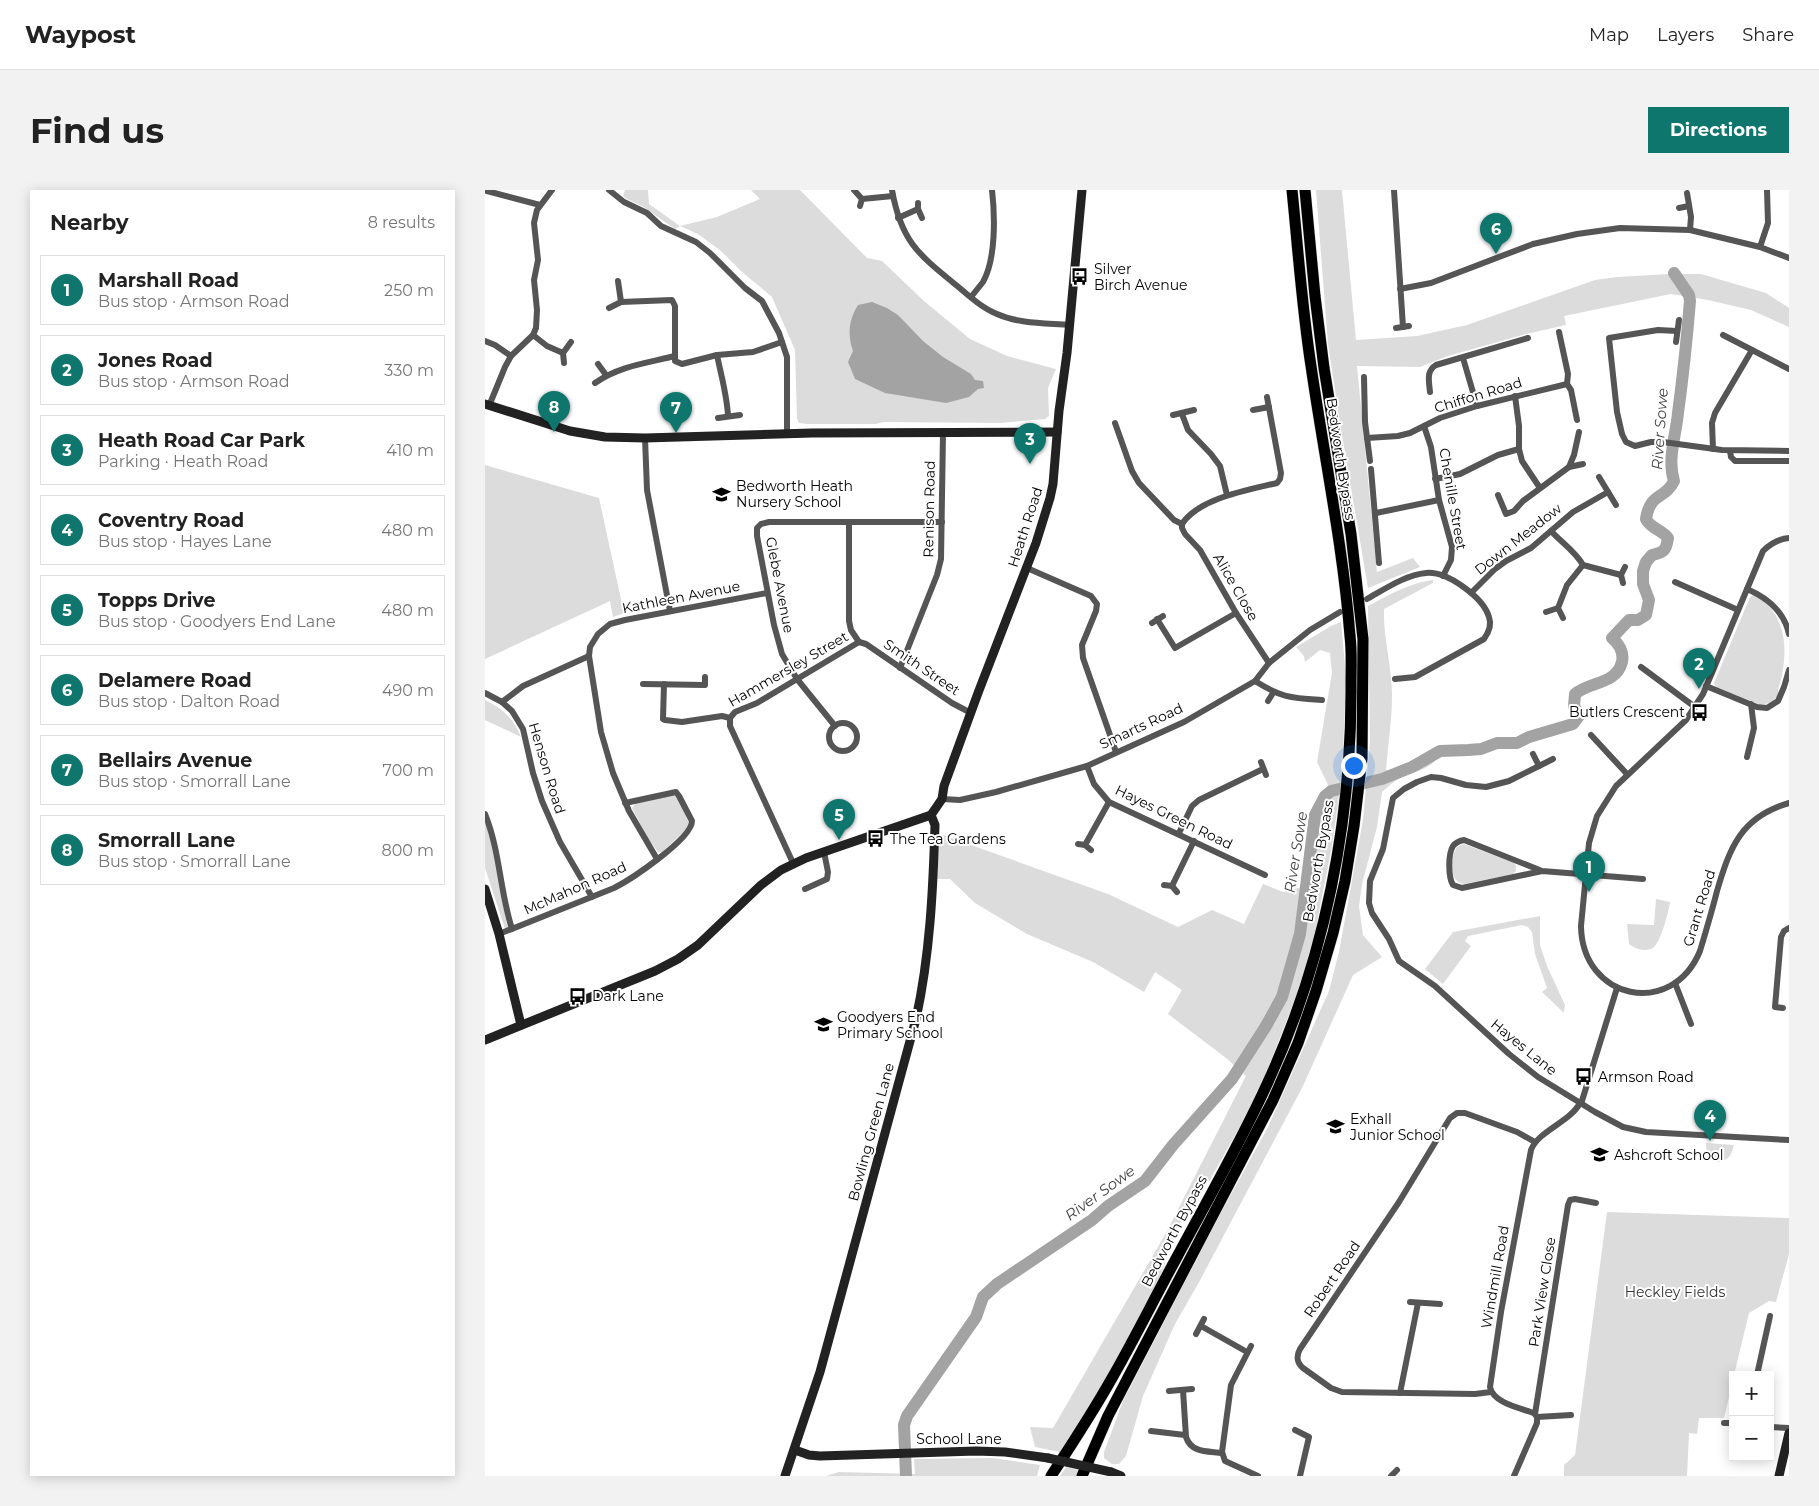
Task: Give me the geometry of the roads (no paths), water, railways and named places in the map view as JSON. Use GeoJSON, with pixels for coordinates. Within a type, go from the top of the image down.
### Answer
{"type":"FeatureCollection","features":[{"type":"Feature","properties":{"kind":"highway","name":"Bedworth Bypass"},"geometry":{"type":"LineString","coordinates":[[1051,1476],[1083,1428],[1113,1377],[1227,1164],[1269,1081],[1295,1016],[1321,932],[1331,890],[1342,825],[1349,759],[1351,638],[1339,539],[1301,299],[1292,190]]}},
{"type":"Feature","properties":{"kind":"highway","name":"Bedworth Bypass"},"geometry":{"type":"LineString","coordinates":[[1082,1476],[1108,1416],[1269,1108],[1298,1043],[1333,933],[1345,881],[1362,758],[1363,638],[1351,534],[1324,368],[1305,190]]}},
{"type":"Feature","properties":{"kind":"street"},"geometry":{"type":"LineString","coordinates":[[552,190],[540,204],[534,223],[539,260],[534,280],[537,322],[533,335],[511,356],[487,405],[570,431],[605,437],[1057,432]]}},
{"type":"Feature","properties":{"kind":"street"},"geometry":{"type":"LineString","coordinates":[[610,190],[624,202],[647,213],[661,226],[696,242],[710,253],[745,288],[763,301],[787,357],[787,434]]}},
{"type":"Feature","properties":{"kind":"street"},"geometry":{"type":"LineString","coordinates":[[854,190],[862,199]]}},
{"type":"Feature","properties":{"kind":"street"},"geometry":{"type":"LineString","coordinates":[[971,297],[983,281],[989,266],[993,243],[992,190]]}},
{"type":"Feature","properties":{"kind":"street","name":"Heath Road"},"geometry":{"type":"LineString","coordinates":[[942,799],[944,786],[1043,525],[1050,498],[1082,190]]}},
{"type":"Feature","properties":{"kind":"street"},"geometry":{"type":"LineString","coordinates":[[1394,190],[1403,327]]}},
{"type":"Feature","properties":{"kind":"street"},"geometry":{"type":"LineString","coordinates":[[1760,248],[1769,222],[1767,190]]}},
{"type":"Feature","properties":{"kind":"street"},"geometry":{"type":"LineString","coordinates":[[486,192],[540,204]]}},
{"type":"Feature","properties":{"kind":"street"},"geometry":{"type":"LineString","coordinates":[[862,199],[892,193],[898,218],[908,241],[916,251],[989,310],[1006,318],[1069,325]]}},
{"type":"Feature","properties":{"kind":"street"},"geometry":{"type":"LineString","coordinates":[[1687,193],[1691,217],[1690,230]]}},
{"type":"Feature","properties":{"kind":"street"},"geometry":{"type":"LineString","coordinates":[[860,206],[862,199]]}},
{"type":"Feature","properties":{"kind":"street"},"geometry":{"type":"LineString","coordinates":[[898,218],[918,206],[923,218]]}},
{"type":"Feature","properties":{"kind":"street"},"geometry":{"type":"LineString","coordinates":[[1679,208],[1689,206]]}},
{"type":"Feature","properties":{"kind":"street"},"geometry":{"type":"LineString","coordinates":[[1400,289],[1431,283],[1533,244],[1577,234],[1620,228],[1690,230],[1760,248],[1789,258]]}},
{"type":"Feature","properties":{"kind":"street"},"geometry":{"type":"LineString","coordinates":[[618,281],[621,302]]}},
{"type":"Feature","properties":{"kind":"street"},"geometry":{"type":"LineString","coordinates":[[609,308],[621,302],[669,299],[674,302],[675,361],[682,364],[717,354],[753,352],[782,342]]}},
{"type":"Feature","properties":{"kind":"street"},"geometry":{"type":"LineString","coordinates":[[1676,342],[1679,320]]}},
{"type":"Feature","properties":{"kind":"street"},"geometry":{"type":"LineString","coordinates":[[1677,331],[1658,330],[1611,337],[1608,341],[1619,419],[1624,439],[1628,444],[1635,446],[1663,442],[1731,451],[1789,451]]}},
{"type":"Feature","properties":{"kind":"street"},"geometry":{"type":"LineString","coordinates":[[1559,332],[1568,374],[1567,384],[1571,390],[1577,420]]}},
{"type":"Feature","properties":{"kind":"street"},"geometry":{"type":"LineString","coordinates":[[533,335],[547,346],[563,353]]}},
{"type":"Feature","properties":{"kind":"street"},"geometry":{"type":"LineString","coordinates":[[1723,335],[1789,369]]}},
{"type":"Feature","properties":{"kind":"street"},"geometry":{"type":"LineString","coordinates":[[1430,392],[1429,376],[1432,368],[1528,338]]}},
{"type":"Feature","properties":{"kind":"street"},"geometry":{"type":"LineString","coordinates":[[485,341],[499,347],[511,356]]}},
{"type":"Feature","properties":{"kind":"street"},"geometry":{"type":"LineString","coordinates":[[564,364],[563,353],[571,342]]}},
{"type":"Feature","properties":{"kind":"street"},"geometry":{"type":"LineString","coordinates":[[1713,449],[1715,413],[1752,350]]}},
{"type":"Feature","properties":{"kind":"street"},"geometry":{"type":"LineString","coordinates":[[717,354],[726,395],[728,416]]}},
{"type":"Feature","properties":{"kind":"street"},"geometry":{"type":"LineString","coordinates":[[595,384],[623,368],[675,356]]}},
{"type":"Feature","properties":{"kind":"street"},"geometry":{"type":"LineString","coordinates":[[1463,358],[1477,406]]}},
{"type":"Feature","properties":{"kind":"street"},"geometry":{"type":"LineString","coordinates":[[598,364],[606,376]]}},
{"type":"Feature","properties":{"kind":"street"},"geometry":{"type":"LineString","coordinates":[[1364,377],[1370,461]]}},
{"type":"Feature","properties":{"kind":"street","name":"Chiffon Road"},"geometry":{"type":"LineString","coordinates":[[1367,438],[1398,436],[1440,418],[1477,406],[1567,384]]}},
{"type":"Feature","properties":{"kind":"street"},"geometry":{"type":"LineString","coordinates":[[1515,396],[1519,426],[1519,449],[1522,461],[1540,488]]}},
{"type":"Feature","properties":{"kind":"street"},"geometry":{"type":"LineString","coordinates":[[1182,524],[1185,519],[1208,503],[1227,495],[1277,482],[1281,477],[1267,398]]}},
{"type":"Feature","properties":{"kind":"street"},"geometry":{"type":"LineString","coordinates":[[1253,410],[1269,407]]}},
{"type":"Feature","properties":{"kind":"street"},"geometry":{"type":"LineString","coordinates":[[1173,415],[1194,410]]}},
{"type":"Feature","properties":{"kind":"street"},"geometry":{"type":"LineString","coordinates":[[1183,414],[1188,430],[1220,466],[1227,495]]}},
{"type":"Feature","properties":{"kind":"street"},"geometry":{"type":"LineString","coordinates":[[718,418],[740,415]]}},
{"type":"Feature","properties":{"kind":"street","name":"Alice Close"},"geometry":{"type":"LineString","coordinates":[[1115,423],[1132,471],[1139,482],[1174,520],[1182,524],[1185,534],[1208,562],[1236,613],[1269,663]]}},
{"type":"Feature","properties":{"kind":"street","name":"Chenille Street"},"geometry":{"type":"LineString","coordinates":[[1424,426],[1431,448],[1439,500],[1452,547],[1451,560],[1443,576]]}},
{"type":"Feature","properties":{"kind":"street"},"geometry":{"type":"LineString","coordinates":[[1569,467],[1574,455],[1579,432]]}},
{"type":"Feature","properties":{"kind":"street","name":"Renison Road"},"geometry":{"type":"LineString","coordinates":[[900,668],[939,567],[942,548],[943,433]]}},
{"type":"Feature","properties":{"kind":"street"},"geometry":{"type":"LineString","coordinates":[[645,438],[647,490],[670,611]]}},
{"type":"Feature","properties":{"kind":"street"},"geometry":{"type":"LineString","coordinates":[[1435,479],[1460,474],[1498,455],[1519,449]]}},
{"type":"Feature","properties":{"kind":"street"},"geometry":{"type":"LineString","coordinates":[[1731,451],[1731,457],[1735,461],[1789,462]]}},
{"type":"Feature","properties":{"kind":"street"},"geometry":{"type":"LineString","coordinates":[[1499,495],[1506,514],[1514,511],[1523,501],[1569,467],[1583,464]]}},
{"type":"Feature","properties":{"kind":"street"},"geometry":{"type":"LineString","coordinates":[[1371,469],[1379,563]]}},
{"type":"Feature","properties":{"kind":"street"},"geometry":{"type":"LineString","coordinates":[[1599,476],[1616,505]]}},
{"type":"Feature","properties":{"kind":"street","name":"Down Meadow"},"geometry":{"type":"LineString","coordinates":[[1471,593],[1495,569],[1531,548],[1573,512],[1608,492]]}},
{"type":"Feature","properties":{"kind":"street"},"geometry":{"type":"LineString","coordinates":[[1376,513],[1439,500]]}},
{"type":"Feature","properties":{"kind":"street","name":"Glebe Avenue"},"geometry":{"type":"LineString","coordinates":[[835,726],[797,679],[782,654],[767,594],[757,532],[761,524],[775,522],[942,522]]}},
{"type":"Feature","properties":{"kind":"street"},"geometry":{"type":"LineString","coordinates":[[849,522],[849,621],[851,630],[859,642]]}},
{"type":"Feature","properties":{"kind":"street"},"geometry":{"type":"LineString","coordinates":[[1551,531],[1575,552],[1583,565],[1621,575]]}},
{"type":"Feature","properties":{"kind":"street"},"geometry":{"type":"LineString","coordinates":[[1535,1142],[1574,1112],[1581,1103],[1617,988],[1597,973],[1586,956],[1583,946],[1581,926],[1585,875],[1589,843],[1597,816],[1608,796],[1627,774],[1686,720],[1695,707],[1706,686],[1763,550],[1771,543],[1789,538]]}},
{"type":"Feature","properties":{"kind":"street"},"geometry":{"type":"LineString","coordinates":[[1563,618],[1558,608],[1567,585],[1583,565]]}},
{"type":"Feature","properties":{"kind":"street"},"geometry":{"type":"LineString","coordinates":[[1623,584],[1621,575],[1625,567]]}},
{"type":"Feature","properties":{"kind":"street"},"geometry":{"type":"LineString","coordinates":[[1027,568],[1091,596],[1097,604],[1082,645],[1083,658],[1116,752]]}},
{"type":"Feature","properties":{"kind":"street"},"geometry":{"type":"LineString","coordinates":[[1367,599],[1406,578],[1427,573],[1443,576],[1459,583],[1471,593],[1489,616],[1490,628],[1484,638],[1415,677],[1395,679]]}},
{"type":"Feature","properties":{"kind":"street"},"geometry":{"type":"LineString","coordinates":[[1675,582],[1738,610]]}},
{"type":"Feature","properties":{"kind":"street"},"geometry":{"type":"LineString","coordinates":[[1747,588],[1763,597],[1777,609],[1785,620],[1789,634]]}},
{"type":"Feature","properties":{"kind":"street","name":"Kathleen Avenue"},"geometry":{"type":"LineString","coordinates":[[589,656],[594,639],[603,628],[625,620],[767,594]]}},
{"type":"Feature","properties":{"kind":"street"},"geometry":{"type":"LineString","coordinates":[[1546,612],[1558,608]]}},
{"type":"Feature","properties":{"kind":"street","name":"Smarts Road"},"geometry":{"type":"LineString","coordinates":[[942,799],[960,800],[996,792],[1087,766],[1183,722],[1255,682],[1269,663],[1310,630],[1340,612]]}},
{"type":"Feature","properties":{"kind":"street"},"geometry":{"type":"LineString","coordinates":[[1157,619],[1175,648],[1236,613]]}},
{"type":"Feature","properties":{"kind":"street","name":"Smith Street"},"geometry":{"type":"LineString","coordinates":[[859,642],[866,644],[961,709],[971,713]]}},
{"type":"Feature","properties":{"kind":"street","name":"Hammersley Street"},"geometry":{"type":"LineString","coordinates":[[730,718],[735,712],[757,703],[859,642]]}},
{"type":"Feature","properties":{"kind":"street"},"geometry":{"type":"LineString","coordinates":[[485,693],[503,702],[523,686],[589,656],[606,752],[625,803],[657,859]]}},
{"type":"Feature","properties":{"kind":"street"},"geometry":{"type":"LineString","coordinates":[[1641,667],[1695,707]]}},
{"type":"Feature","properties":{"kind":"street"},"geometry":{"type":"LineString","coordinates":[[1706,686],[1762,708],[1771,706],[1781,695],[1789,670]]}},
{"type":"Feature","properties":{"kind":"street"},"geometry":{"type":"LineString","coordinates":[[643,684],[705,686],[705,677]]}},
{"type":"Feature","properties":{"kind":"street"},"geometry":{"type":"LineString","coordinates":[[1255,682],[1273,693],[1289,698],[1322,700]]}},
{"type":"Feature","properties":{"kind":"street"},"geometry":{"type":"LineString","coordinates":[[664,684],[663,719],[682,722],[722,716],[730,718],[730,726],[793,863]]}},
{"type":"Feature","properties":{"kind":"street"},"geometry":{"type":"LineString","coordinates":[[1268,701],[1273,693]]}},
{"type":"Feature","properties":{"kind":"street","name":"Henson Road"},"geometry":{"type":"LineString","coordinates":[[503,702],[513,711],[523,729],[533,773],[542,801],[563,848],[592,897]]}},
{"type":"Feature","properties":{"kind":"street"},"geometry":{"type":"LineString","coordinates":[[1747,757],[1754,728],[1751,704]]}},
{"type":"Feature","properties":{"kind":"street"},"geometry":{"type":"LineString","coordinates":[[845,723],[855,729],[858,738],[852,748],[843,751],[833,747],[829,737],[835,726],[845,723]]}},
{"type":"Feature","properties":{"kind":"street"},"geometry":{"type":"LineString","coordinates":[[1591,735],[1627,774]]}},
{"type":"Feature","properties":{"kind":"street"},"geometry":{"type":"LineString","coordinates":[[1533,754],[1539,766]]}},
{"type":"Feature","properties":{"kind":"street","name":"Hayes Lane"},"geometry":{"type":"LineString","coordinates":[[1553,759],[1509,781],[1486,787],[1466,785],[1431,777],[1404,789],[1393,798],[1386,836],[1374,869],[1369,890],[1372,913],[1389,939],[1399,961],[1435,986],[1509,1054],[1527,1068],[1581,1103],[1623,1127],[1634,1130],[1789,1140]]}},
{"type":"Feature","properties":{"kind":"street"},"geometry":{"type":"LineString","coordinates":[[1179,833],[1192,806],[1199,800],[1265,772],[1261,762]]}},
{"type":"Feature","properties":{"kind":"street","name":"Hayes Green Road"},"geometry":{"type":"LineString","coordinates":[[1087,766],[1094,784],[1109,802],[1179,833],[1265,875]]}},
{"type":"Feature","properties":{"kind":"street","name":"McMahon Road"},"geometry":{"type":"LineString","coordinates":[[499,934],[630,880],[657,859],[692,825],[692,821],[676,792],[625,803]]}},
{"type":"Feature","properties":{"kind":"street"},"geometry":{"type":"LineString","coordinates":[[485,1040],[655,971],[678,959],[710,935],[767,880],[793,863],[931,815],[942,799]]}},
{"type":"Feature","properties":{"kind":"street"},"geometry":{"type":"LineString","coordinates":[[1085,846],[1109,802]]}},
{"type":"Feature","properties":{"kind":"street","name":"Grant Road"},"geometry":{"type":"LineString","coordinates":[[1617,988],[1631,992],[1660,990],[1675,983],[1687,972],[1697,957],[1727,858],[1735,842],[1756,818],[1774,808],[1789,803]]}},
{"type":"Feature","properties":{"kind":"street"},"geometry":{"type":"LineString","coordinates":[[485,814],[492,836],[504,902],[512,929]]}},
{"type":"Feature","properties":{"kind":"street","name":"Bowling Green Lane"},"geometry":{"type":"LineString","coordinates":[[785,1476],[820,1372],[916,1019],[928,948],[935,825],[931,815]]}},
{"type":"Feature","properties":{"kind":"street"},"geometry":{"type":"LineString","coordinates":[[1542,871],[1461,888],[1453,885],[1449,874],[1452,847],[1457,842],[1463,840],[1542,871],[1643,879]]}},
{"type":"Feature","properties":{"kind":"street"},"geometry":{"type":"LineString","coordinates":[[1177,892],[1168,886],[1194,841]]}},
{"type":"Feature","properties":{"kind":"street"},"geometry":{"type":"LineString","coordinates":[[805,889],[827,879],[828,872],[824,852]]}},
{"type":"Feature","properties":{"kind":"street"},"geometry":{"type":"LineString","coordinates":[[485,889],[499,934],[521,1025]]}},
{"type":"Feature","properties":{"kind":"street"},"geometry":{"type":"LineString","coordinates":[[1783,1008],[1775,1007],[1781,937],[1784,931],[1789,928]]}},
{"type":"Feature","properties":{"kind":"street"},"geometry":{"type":"LineString","coordinates":[[1675,983],[1691,1024]]}},
{"type":"Feature","properties":{"kind":"street","name":"Robert Road"},"geometry":{"type":"LineString","coordinates":[[1491,1392],[1475,1394],[1400,1394],[1337,1391],[1301,1366],[1298,1352],[1399,1202],[1450,1118],[1457,1113],[1465,1113],[1517,1132],[1535,1142]]}},
{"type":"Feature","properties":{"kind":"street","name":"Windmill Road"},"geometry":{"type":"LineString","coordinates":[[1491,1392],[1491,1381],[1506,1284],[1531,1150],[1535,1142]]}},
{"type":"Feature","properties":{"kind":"street","name":"Park View Close"},"geometry":{"type":"LineString","coordinates":[[1536,1415],[1568,1205],[1570,1200],[1575,1199],[1596,1204]]}},
{"type":"Feature","properties":{"kind":"street"},"geometry":{"type":"LineString","coordinates":[[1410,1302],[1440,1304]]}},
{"type":"Feature","properties":{"kind":"street"},"geometry":{"type":"LineString","coordinates":[[1400,1394],[1418,1303]]}},
{"type":"Feature","properties":{"kind":"street"},"geometry":{"type":"LineString","coordinates":[[1758,1371],[1770,1316]]}},
{"type":"Feature","properties":{"kind":"street"},"geometry":{"type":"LineString","coordinates":[[1196,1334],[1203,1322],[1249,1349],[1231,1385],[1222,1453],[1223,1458],[1228,1463],[1258,1476]]}},
{"type":"Feature","properties":{"kind":"street"},"geometry":{"type":"LineString","coordinates":[[1169,1391],[1192,1389]]}},
{"type":"Feature","properties":{"kind":"street"},"geometry":{"type":"LineString","coordinates":[[1183,1390],[1185,1435],[1189,1444],[1195,1449],[1222,1453]]}},
{"type":"Feature","properties":{"kind":"street"},"geometry":{"type":"LineString","coordinates":[[1491,1392],[1496,1397],[1536,1415],[1571,1415]]}},
{"type":"Feature","properties":{"kind":"street"},"geometry":{"type":"LineString","coordinates":[[1514,1476],[1537,1423],[1536,1415]]}},
{"type":"Feature","properties":{"kind":"street"},"geometry":{"type":"LineString","coordinates":[[1724,1422],[1729,1423]]}},
{"type":"Feature","properties":{"kind":"street"},"geometry":{"type":"LineString","coordinates":[[1774,1426],[1789,1428]]}},
{"type":"Feature","properties":{"kind":"street"},"geometry":{"type":"LineString","coordinates":[[1295,1430],[1309,1437],[1300,1476]]}},
{"type":"Feature","properties":{"kind":"street"},"geometry":{"type":"LineString","coordinates":[[1151,1431],[1185,1435]]}},
{"type":"Feature","properties":{"kind":"street"},"geometry":{"type":"LineString","coordinates":[[1779,1476],[1787,1449],[1789,1433]]}},
{"type":"Feature","properties":{"kind":"street","name":"School Lane"},"geometry":{"type":"LineString","coordinates":[[795,1450],[809,1455],[820,1456],[915,1452],[1005,1452],[1048,1458],[1121,1476]]}},
{"type":"Feature","properties":{"kind":"street"},"geometry":{"type":"LineString","coordinates":[[1391,1476],[1397,1470]]}},
{"type":"Feature","properties":{"kind":"waterway","name":"River Sowe"},"geometry":{"type":"LineString","coordinates":[[906,1476],[904,1425],[907,1416],[976,1317],[983,1297],[997,1284],[1092,1220],[1108,1206],[1145,1181],[1173,1145],[1232,1079],[1266,1026],[1282,997],[1300,934],[1315,815],[1325,796],[1331,791],[1382,779],[1412,767],[1440,751],[1481,749],[1497,743],[1517,743],[1529,737],[1573,724],[1579,716],[1574,706],[1575,694],[1608,679],[1619,669],[1622,662],[1622,652],[1612,638],[1629,620],[1638,620],[1646,615],[1649,600],[1643,584],[1643,571],[1646,562],[1652,555],[1664,550],[1668,538],[1650,525],[1646,519],[1651,504],[1674,481],[1671,464],[1682,385],[1690,301],[1689,295],[1674,273]]}},
{"type":"Feature","properties":{"kind":"place","name":"Delamere Road"},"geometry":{"type":"Point","coordinates":[1496,254]}},
{"type":"Feature","properties":{"kind":"place","name":"Silver Birch Avenue"},"geometry":{"type":"Point","coordinates":[1080,277]}},
{"type":"Feature","properties":{"kind":"place","name":"Smorrall Lane"},"geometry":{"type":"Point","coordinates":[554,432]}},
{"type":"Feature","properties":{"kind":"place","name":"Bellairs Avenue"},"geometry":{"type":"Point","coordinates":[676,433]}},
{"type":"Feature","properties":{"kind":"place","name":"Heath Road Car Park"},"geometry":{"type":"Point","coordinates":[1030,464]}},
{"type":"Feature","properties":{"kind":"place","name":"Bedworth Heath Nursery School"},"geometry":{"type":"Point","coordinates":[722,494]}},
{"type":"Feature","properties":{"kind":"place","name":"Jones Road"},"geometry":{"type":"Point","coordinates":[1699,689]}},
{"type":"Feature","properties":{"kind":"place","name":"Butlers Crescent"},"geometry":{"type":"Point","coordinates":[1699,712]}},
{"type":"Feature","properties":{"kind":"place","name":"The Tea Gardens"},"geometry":{"type":"Point","coordinates":[876,839]}},
{"type":"Feature","properties":{"kind":"place","name":"Topps Drive"},"geometry":{"type":"Point","coordinates":[839,840]}},
{"type":"Feature","properties":{"kind":"place","name":"Marshall Road"},"geometry":{"type":"Point","coordinates":[1589,892]}},
{"type":"Feature","properties":{"kind":"place","name":"Dark Lane"},"geometry":{"type":"Point","coordinates":[578,996]}},
{"type":"Feature","properties":{"kind":"place","name":"Goodyers End Primary School"},"geometry":{"type":"Point","coordinates":[823,1025]}},
{"type":"Feature","properties":{"kind":"place","name":"Armson Road"},"geometry":{"type":"Point","coordinates":[1584,1077]}},
{"type":"Feature","properties":{"kind":"place","name":"Exhall Junior School"},"geometry":{"type":"Point","coordinates":[1336,1127]}},
{"type":"Feature","properties":{"kind":"place","name":"Coventry Road"},"geometry":{"type":"Point","coordinates":[1710,1141]}},
{"type":"Feature","properties":{"kind":"place","name":"Ashcroft School"},"geometry":{"type":"Point","coordinates":[1600,1155]}},
{"type":"Feature","properties":{"kind":"park label","name":"Heckley Fields"},"geometry":{"type":"Point","coordinates":[1675,1292]}}]}
